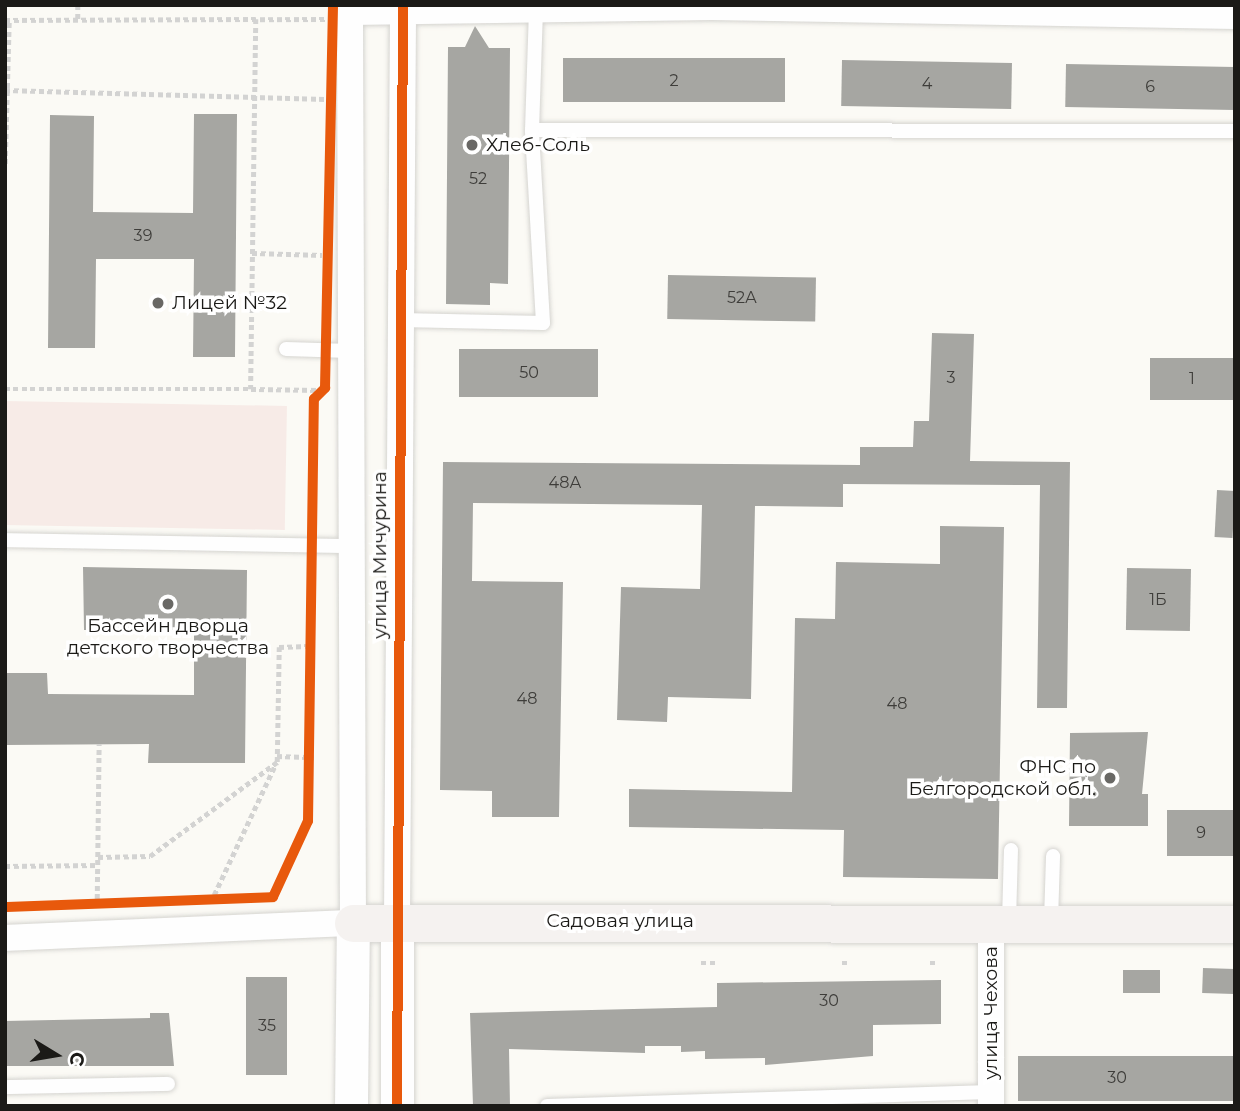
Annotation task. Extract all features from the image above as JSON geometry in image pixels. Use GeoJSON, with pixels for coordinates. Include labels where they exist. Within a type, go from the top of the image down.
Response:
{"type":"FeatureCollection","features":[{"type":"Feature","properties":{"kind":"main road","name":"Садовая улица"},"geometry":{"type":"LineString","coordinates":[[353,923],[1000,921],[1235,924]]}},
{"type":"Feature","properties":{"kind":"street"},"geometry":{"type":"LineString","coordinates":[[339,14],[403,8],[1235,16]]}},
{"type":"Feature","properties":{"kind":"street","name":"улица Мичурина"},"geometry":{"type":"LineString","coordinates":[[397,1106],[403,8]]}},
{"type":"Feature","properties":{"kind":"street","name":"улица Мичурина"},"geometry":{"type":"LineString","coordinates":[[339,14],[338,350],[350,546],[353,923],[351,1106]]}},
{"type":"Feature","properties":{"kind":"street","name":"улица Чехова"},"geometry":{"type":"LineString","coordinates":[[991,1099],[1000,921]]}},
{"type":"Feature","properties":{"kind":"street","name":"Садовая улица"},"geometry":{"type":"LineString","coordinates":[[5,938],[353,923]]}},
{"type":"Feature","properties":{"kind":"lane"},"geometry":{"type":"LineString","coordinates":[[400,320],[543,323],[532,130],[536,9]]}},
{"type":"Feature","properties":{"kind":"lane"},"geometry":{"type":"LineString","coordinates":[[532,130],[1235,131]]}},
{"type":"Feature","properties":{"kind":"lane"},"geometry":{"type":"LineString","coordinates":[[286,349],[338,350]]}},
{"type":"Feature","properties":{"kind":"lane"},"geometry":{"type":"LineString","coordinates":[[5,540],[350,546]]}},
{"type":"Feature","properties":{"kind":"lane"},"geometry":{"type":"LineString","coordinates":[[1000,921],[1011,850]]}},
{"type":"Feature","properties":{"kind":"lane"},"geometry":{"type":"LineString","coordinates":[[1051,922],[1053,856]]}},
{"type":"Feature","properties":{"kind":"lane"},"geometry":{"type":"LineString","coordinates":[[5,1087],[168,1084]]}},
{"type":"Feature","properties":{"kind":"lane"},"geometry":{"type":"LineString","coordinates":[[547,1106],[991,1099]]}},
{"type":"Feature","properties":{"kind":"path"},"geometry":{"type":"LineString","coordinates":[[78,5],[78,19]]}},
{"type":"Feature","properties":{"kind":"path"},"geometry":{"type":"LineString","coordinates":[[5,164],[7,20],[256,19],[339,14]]}},
{"type":"Feature","properties":{"kind":"path"},"geometry":{"type":"LineString","coordinates":[[251,389],[256,19]]}},
{"type":"Feature","properties":{"kind":"path"},"geometry":{"type":"LineString","coordinates":[[331,112],[332,85]]}},
{"type":"Feature","properties":{"kind":"path"},"geometry":{"type":"LineString","coordinates":[[6,90],[325,99]]}},
{"type":"Feature","properties":{"kind":"path"},"geometry":{"type":"LineString","coordinates":[[252,253],[325,251],[328,273]]}},
{"type":"Feature","properties":{"kind":"path"},"geometry":{"type":"LineString","coordinates":[[5,389],[251,389],[317,394],[325,388],[338,350]]}},
{"type":"Feature","properties":{"kind":"path"},"geometry":{"type":"LineString","coordinates":[[310,633],[310,660]]}},
{"type":"Feature","properties":{"kind":"path"},"geometry":{"type":"LineString","coordinates":[[197,900],[218,897],[276,759],[279,647],[312,646]]}},
{"type":"Feature","properties":{"kind":"path"},"geometry":{"type":"LineString","coordinates":[[308,769],[312,757],[309,743]]}},
{"type":"Feature","properties":{"kind":"path"},"geometry":{"type":"LineString","coordinates":[[97,900],[99,744]]}},
{"type":"Feature","properties":{"kind":"path"},"geometry":{"type":"LineString","coordinates":[[98,857],[150,856],[276,759],[312,757]]}},
{"type":"Feature","properties":{"kind":"path"},"geometry":{"type":"LineString","coordinates":[[5,866],[98,865]]}},
{"type":"Feature","properties":{"kind":"path"},"geometry":{"type":"LineString","coordinates":[[85,904],[112,903]]}},
{"type":"Feature","properties":{"kind":"path"},"geometry":{"type":"LineString","coordinates":[[701,963],[716,963]]}},
{"type":"Feature","properties":{"kind":"path"},"geometry":{"type":"LineString","coordinates":[[930,963],[938,963]]}},
{"type":"Feature","properties":{"kind":"shaded area"},"geometry":{"type":"Polygon","coordinates":[[[5,401],[287,406],[285,530],[5,525],[5,401]]]}},
{"type":"Feature","properties":{"kind":"building"},"geometry":{"type":"Polygon","coordinates":[[[475,26],[489,48],[510,48],[508,284],[490,283],[490,305],[446,304],[448,47],[465,47],[475,26]]]}},
{"type":"Feature","properties":{"kind":"building"},"geometry":{"type":"Polygon","coordinates":[[[563,58],[785,58],[785,102],[563,102],[563,58]]]}},
{"type":"Feature","properties":{"kind":"building"},"geometry":{"type":"Polygon","coordinates":[[[842,60],[1012,63],[1011,109],[841,106],[842,60]]]}},
{"type":"Feature","properties":{"kind":"building"},"geometry":{"type":"Polygon","coordinates":[[[1066,64],[1235,67],[1234,110],[1065,107],[1066,64]]]}},
{"type":"Feature","properties":{"kind":"building"},"geometry":{"type":"Polygon","coordinates":[[[194,114],[237,114],[235,357],[193,357],[194,259],[96,259],[95,348],[48,348],[50,115],[94,116],[93,212],[193,213],[194,114]]]}},
{"type":"Feature","properties":{"kind":"building"},"geometry":{"type":"Polygon","coordinates":[[[668,275],[816,278],[815,322],[667,319],[668,275]]]}},
{"type":"Feature","properties":{"kind":"building"},"geometry":{"type":"Polygon","coordinates":[[[932,333],[974,334],[970,461],[1070,462],[1067,708],[1037,708],[1040,485],[843,484],[843,507],[755,506],[751,699],[668,697],[667,722],[617,720],[621,587],[700,589],[702,505],[473,503],[472,581],[563,582],[559,817],[492,817],[492,791],[440,790],[443,462],[860,465],[860,447],[913,447],[914,421],[929,421],[932,333]]]}},
{"type":"Feature","properties":{"kind":"building"},"geometry":{"type":"Polygon","coordinates":[[[459,349],[598,349],[598,397],[459,397],[459,349]]]}},
{"type":"Feature","properties":{"kind":"building"},"geometry":{"type":"Polygon","coordinates":[[[1150,358],[1235,358],[1235,400],[1150,400],[1150,358]]]}},
{"type":"Feature","properties":{"kind":"building"},"geometry":{"type":"Polygon","coordinates":[[[1217,490],[1235,491],[1233,538],[1215,537],[1217,490]]]}},
{"type":"Feature","properties":{"kind":"building"},"geometry":{"type":"Polygon","coordinates":[[[940,526],[1004,527],[998,879],[843,877],[844,830],[629,827],[629,789],[792,792],[795,618],[835,619],[836,562],[940,564],[940,526]]]}},
{"type":"Feature","properties":{"kind":"building"},"geometry":{"type":"Polygon","coordinates":[[[83,567],[247,570],[245,763],[148,763],[149,744],[5,745],[5,673],[47,673],[48,694],[194,695],[194,630],[84,630],[83,567]]]}},
{"type":"Feature","properties":{"kind":"building"},"geometry":{"type":"Polygon","coordinates":[[[1127,568],[1191,569],[1190,631],[1126,630],[1127,568]]]}},
{"type":"Feature","properties":{"kind":"building","name":"ФНС по Белгородской обл."},"geometry":{"type":"Polygon","coordinates":[[[1148,732],[1142,794],[1148,794],[1148,826],[1069,826],[1070,733],[1148,732]]]}},
{"type":"Feature","properties":{"kind":"building"},"geometry":{"type":"Polygon","coordinates":[[[1167,810],[1235,810],[1235,856],[1167,856],[1167,810]]]}},
{"type":"Feature","properties":{"kind":"building"},"geometry":{"type":"Polygon","coordinates":[[[1203,968],[1235,969],[1234,994],[1202,993],[1203,968]]]}},
{"type":"Feature","properties":{"kind":"building"},"geometry":{"type":"Polygon","coordinates":[[[1123,970],[1160,970],[1160,993],[1123,993],[1123,970]]]}},
{"type":"Feature","properties":{"kind":"building"},"geometry":{"type":"Polygon","coordinates":[[[246,977],[287,977],[287,1075],[246,1075],[246,977]]]}},
{"type":"Feature","properties":{"kind":"building"},"geometry":{"type":"Polygon","coordinates":[[[941,980],[941,1024],[873,1025],[873,1056],[765,1065],[765,1058],[705,1059],[705,1051],[681,1052],[681,1046],[645,1046],[645,1053],[509,1049],[510,1106],[473,1106],[470,1013],[717,1007],[717,983],[941,980]]]}},
{"type":"Feature","properties":{"kind":"building"},"geometry":{"type":"Polygon","coordinates":[[[150,1013],[169,1013],[174,1066],[6,1066],[5,1021],[150,1018],[150,1013]]]}},
{"type":"Feature","properties":{"kind":"building"},"geometry":{"type":"Polygon","coordinates":[[[1018,1056],[1235,1056],[1235,1101],[1018,1101],[1018,1056]]]}},
{"type":"Feature","properties":{"kind":"cycle path"},"geometry":{"type":"LineString","coordinates":[[5,907],[273,897],[308,821],[314,399],[325,388],[333,5]]}},
{"type":"Feature","properties":{"kind":"cycle path"},"geometry":{"type":"LineString","coordinates":[[397,1106],[403,5]]}},
{"type":"Feature","properties":{"kind":"place","name":"Хлеб-Соль"},"geometry":{"type":"Point","coordinates":[472,145]}},
{"type":"Feature","properties":{"kind":"place","name":"Лицей №32"},"geometry":{"type":"Point","coordinates":[158,303]}},
{"type":"Feature","properties":{"kind":"place","name":"Бассейн дворца детского творчества"},"geometry":{"type":"Point","coordinates":[168,604]}},
{"type":"Feature","properties":{"kind":"place","name":"ФНС по Белгородской обл."},"geometry":{"type":"Point","coordinates":[1110,778]}}]}
